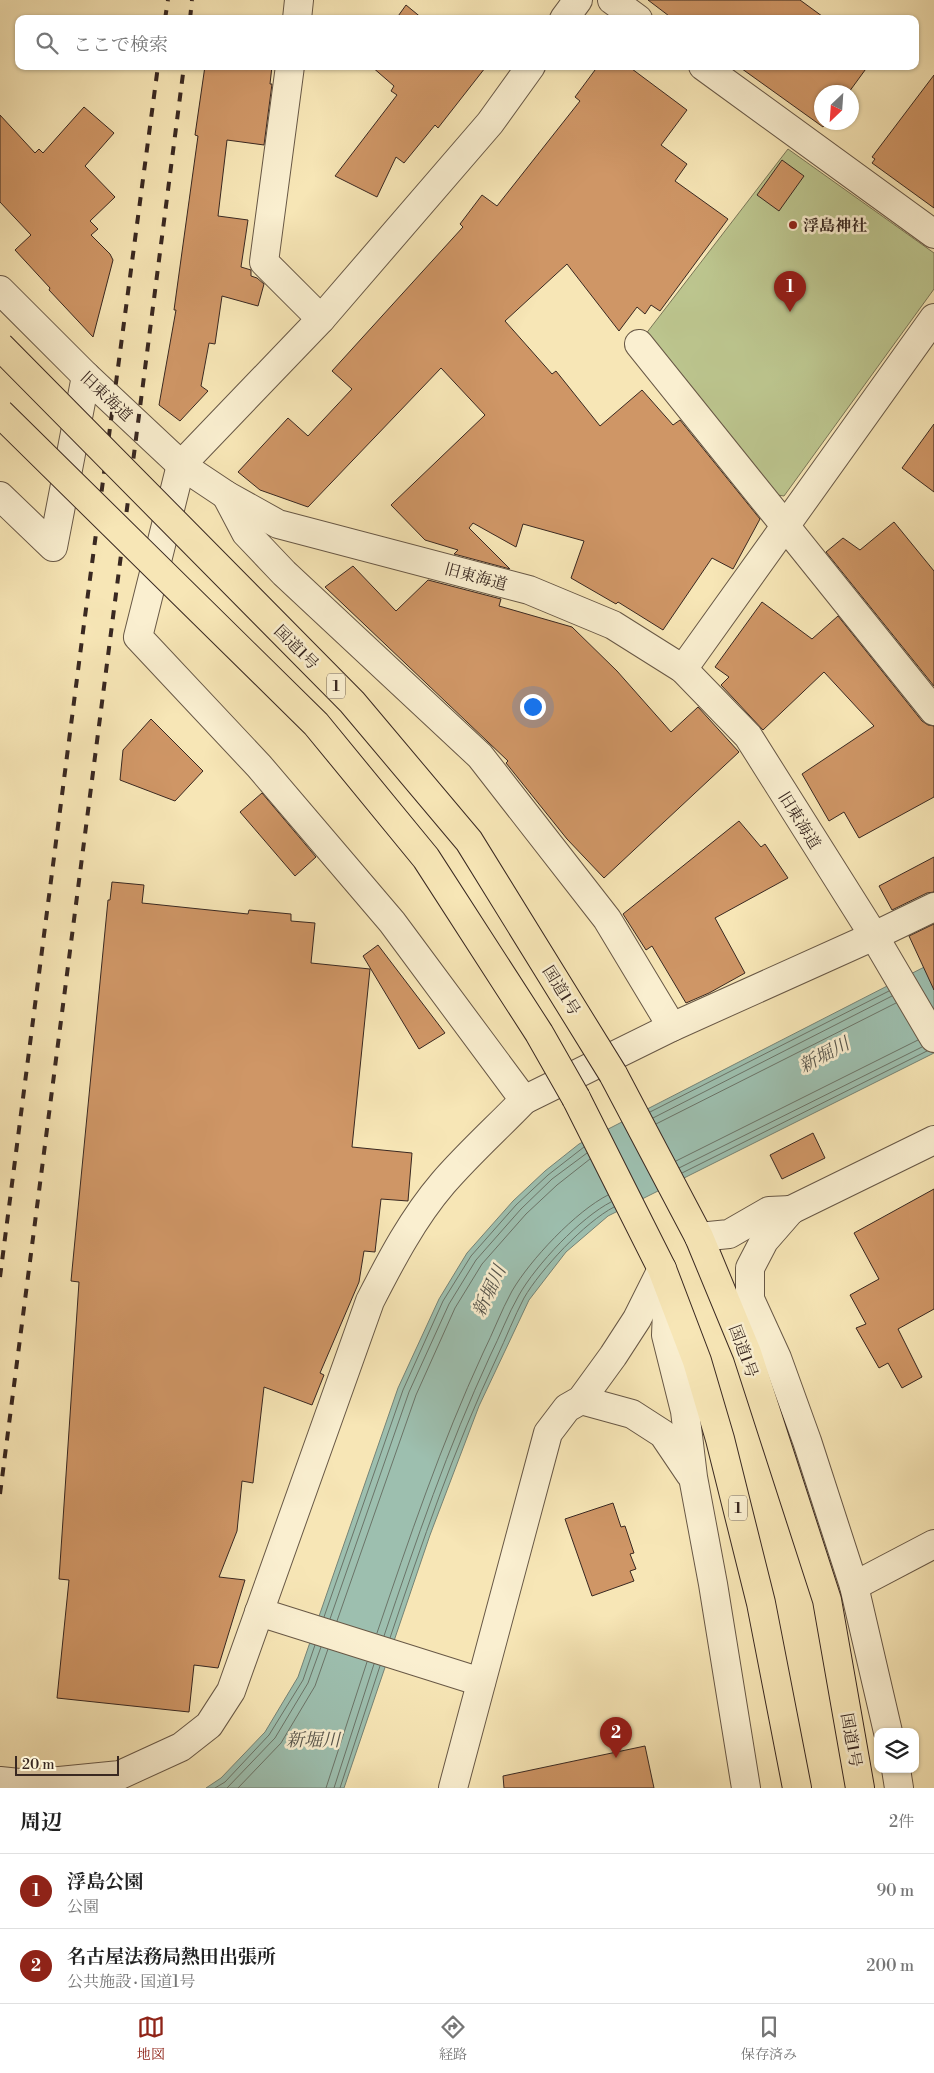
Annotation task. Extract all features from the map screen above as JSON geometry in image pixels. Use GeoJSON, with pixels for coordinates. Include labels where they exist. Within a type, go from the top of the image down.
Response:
{"type":"FeatureCollection","features":[{"type":"Feature","properties":{"kind":"highway","name":"国道1号"},"geometry":{"type":"LineString","coordinates":[[0,346],[352,702],[469,841],[613,1074],[699,1237],[746,1352],[827,1600],[860,1788]]}},
{"type":"Feature","properties":{"kind":"highway","name":"1"},"geometry":{"type":"LineString","coordinates":[[0,413],[316,724],[426,858],[539,1032],[576,1098],[665,1277],[697,1360],[720,1439],[761,1603],[798,1788]]}},
{"type":"Feature","properties":{"kind":"street"},"geometry":{"type":"LineString","coordinates":[[297,15],[299,0]]}},
{"type":"Feature","properties":{"kind":"street"},"geometry":{"type":"LineString","coordinates":[[567,15],[578,0]]}},
{"type":"Feature","properties":{"kind":"street"},"geometry":{"type":"LineString","coordinates":[[612,0],[633,15]]}},
{"type":"Feature","properties":{"kind":"street"},"geometry":{"type":"LineString","coordinates":[[289,70],[264,262],[321,319]]}},
{"type":"Feature","properties":{"kind":"street"},"geometry":{"type":"LineString","coordinates":[[524,1100],[392,922],[259,766],[138,637],[181,466],[321,319],[490,124],[528,70]]}},
{"type":"Feature","properties":{"kind":"street"},"geometry":{"type":"LineString","coordinates":[[708,70],[934,234]]}},
{"type":"Feature","properties":{"kind":"street","name":"旧東海道"},"geometry":{"type":"LineString","coordinates":[[5,306],[86,376],[181,466],[226,495],[278,524],[529,590],[613,625],[683,669],[748,736],[877,942],[934,1038]]}},
{"type":"Feature","properties":{"kind":"street"},"geometry":{"type":"LineString","coordinates":[[683,669],[934,318]]}},
{"type":"Feature","properties":{"kind":"street"},"geometry":{"type":"LineString","coordinates":[[638,344],[934,711]]}},
{"type":"Feature","properties":{"kind":"street"},"geometry":{"type":"LineString","coordinates":[[0,496],[54,548],[86,376]]}},
{"type":"Feature","properties":{"kind":"street"},"geometry":{"type":"LineString","coordinates":[[226,495],[246,533],[278,567],[480,756],[606,919],[672,1027]]}},
{"type":"Feature","properties":{"kind":"street"},"geometry":{"type":"LineString","coordinates":[[0,1781],[29,1784],[120,1775],[182,1746],[209,1725],[231,1691],[270,1615],[370,1301],[408,1232],[443,1183],[524,1100],[672,1027],[877,942],[934,907]]}},
{"type":"Feature","properties":{"kind":"street"},"geometry":{"type":"LineString","coordinates":[[699,1237],[729,1234],[769,1211],[791,1210],[934,1140]]}},
{"type":"Feature","properties":{"kind":"street"},"geometry":{"type":"LineString","coordinates":[[791,1210],[764,1242],[750,1268],[750,1299],[777,1358],[807,1441],[854,1586],[887,1728]]}},
{"type":"Feature","properties":{"kind":"street"},"geometry":{"type":"LineString","coordinates":[[453,1788],[548,1433],[567,1408],[581,1400],[613,1356],[665,1277]]}},
{"type":"Feature","properties":{"kind":"street"},"geometry":{"type":"LineString","coordinates":[[665,1277],[666,1335],[685,1411],[693,1477],[714,1584],[746,1788]]}},
{"type":"Feature","properties":{"kind":"street"},"geometry":{"type":"LineString","coordinates":[[726,1303],[777,1358]]}},
{"type":"Feature","properties":{"kind":"street"},"geometry":{"type":"LineString","coordinates":[[581,1400],[632,1414],[663,1434],[693,1477]]}},
{"type":"Feature","properties":{"kind":"street"},"geometry":{"type":"LineString","coordinates":[[854,1586],[934,1544]]}},
{"type":"Feature","properties":{"kind":"street"},"geometry":{"type":"LineString","coordinates":[[270,1615],[481,1682]]}},
{"type":"Feature","properties":{"kind":"street"},"geometry":{"type":"LineString","coordinates":[[897,1773],[899,1788]]}},
{"type":"Feature","properties":{"kind":"green space"},"geometry":{"type":"Polygon","coordinates":[[[788,149],[934,253],[934,289],[784,496],[765,493],[645,335],[788,149]]]}},
{"type":"Feature","properties":{"kind":"water","name":"新堀川"},"geometry":{"type":"Polygon","coordinates":[[[934,962],[934,1053],[608,1216],[566,1252],[529,1300],[479,1406],[430,1535],[344,1788],[206,1788],[221,1778],[265,1732],[298,1677],[398,1388],[439,1299],[467,1253],[513,1201],[545,1171],[579,1144],[934,962]]]}},
{"type":"Feature","properties":{"kind":"building"},"geometry":{"type":"Polygon","coordinates":[[[648,0],[800,0],[821,15],[668,15],[648,0]]]}},
{"type":"Feature","properties":{"kind":"building"},"geometry":{"type":"Polygon","coordinates":[[[406,5],[418,15],[399,15],[406,5]]]}},
{"type":"Feature","properties":{"kind":"building"},"geometry":{"type":"Polygon","coordinates":[[[204,70],[272,70],[270,84],[272,84],[264,145],[227,140],[218,216],[248,220],[241,267],[251,270],[251,276],[264,284],[258,306],[222,296],[215,344],[209,343],[201,386],[208,391],[180,421],[159,405],[176,310],[174,310],[198,136],[195,135],[204,70]]]}},
{"type":"Feature","properties":{"kind":"building"},"geometry":{"type":"Polygon","coordinates":[[[376,70],[483,70],[438,128],[435,125],[404,163],[396,157],[377,197],[335,176],[397,95],[391,91],[394,86],[376,70]]]}},
{"type":"Feature","properties":{"kind":"building"},"geometry":{"type":"Polygon","coordinates":[[[595,70],[633,70],[687,110],[661,145],[687,164],[675,181],[728,219],[660,311],[651,305],[645,314],[637,307],[619,331],[567,264],[505,321],[552,374],[556,371],[600,426],[642,390],[673,425],[680,420],[760,519],[733,569],[712,558],[663,630],[618,602],[616,604],[571,578],[584,541],[523,524],[516,547],[473,523],[469,528],[510,569],[454,554],[458,550],[425,540],[391,505],[485,415],[441,368],[308,507],[260,490],[238,472],[288,418],[308,436],[352,389],[332,371],[463,227],[460,224],[482,195],[497,206],[580,101],[575,97],[595,70]]]}},
{"type":"Feature","properties":{"kind":"building"},"geometry":{"type":"Polygon","coordinates":[[[744,70],[865,70],[854,85],[814,85],[814,121],[744,70]]]}},
{"type":"Feature","properties":{"kind":"building"},"geometry":{"type":"Polygon","coordinates":[[[934,75],[934,208],[872,163],[875,159],[872,157],[934,75]]]}},
{"type":"Feature","properties":{"kind":"building"},"geometry":{"type":"Polygon","coordinates":[[[84,107],[114,133],[85,166],[115,197],[90,221],[98,229],[91,235],[110,254],[113,260],[93,337],[15,250],[31,235],[0,202],[0,115],[35,153],[39,149],[43,153],[84,107]]]}},
{"type":"Feature","properties":{"kind":"building"},"geometry":{"type":"Polygon","coordinates":[[[782,160],[804,176],[779,211],[757,195],[782,160]]]}},
{"type":"Feature","properties":{"kind":"building"},"geometry":{"type":"Polygon","coordinates":[[[934,424],[934,492],[902,468],[934,424]]]}},
{"type":"Feature","properties":{"kind":"building"},"geometry":{"type":"Polygon","coordinates":[[[894,522],[934,571],[934,686],[826,552],[843,538],[860,550],[894,522]]]}},
{"type":"Feature","properties":{"kind":"building"},"geometry":{"type":"Polygon","coordinates":[[[353,566],[396,611],[428,580],[501,599],[499,606],[572,627],[617,671],[671,732],[698,707],[739,752],[604,878],[567,839],[506,763],[508,761],[325,587],[353,566]]]}},
{"type":"Feature","properties":{"kind":"building"},"geometry":{"type":"Polygon","coordinates":[[[762,602],[812,639],[838,616],[922,721],[934,726],[934,797],[859,838],[844,812],[829,821],[802,774],[874,726],[824,672],[763,730],[721,685],[729,677],[715,667],[762,602]]]}},
{"type":"Feature","properties":{"kind":"building"},"geometry":{"type":"Polygon","coordinates":[[[151,719],[203,771],[175,801],[120,780],[123,750],[151,719]]]}},
{"type":"Feature","properties":{"kind":"building"},"geometry":{"type":"Polygon","coordinates":[[[262,793],[316,857],[295,876],[240,812],[262,793]]]}},
{"type":"Feature","properties":{"kind":"building"},"geometry":{"type":"Polygon","coordinates":[[[739,821],[761,847],[765,844],[788,878],[715,918],[745,973],[709,993],[686,1003],[652,946],[646,950],[623,914],[739,821]]]}},
{"type":"Feature","properties":{"kind":"building"},"geometry":{"type":"Polygon","coordinates":[[[934,857],[934,892],[927,893],[892,910],[879,886],[934,857]]]}},
{"type":"Feature","properties":{"kind":"building"},"geometry":{"type":"Polygon","coordinates":[[[112,882],[144,885],[142,903],[248,914],[249,910],[291,914],[291,921],[315,923],[311,963],[370,969],[352,1147],[412,1153],[408,1201],[381,1199],[375,1252],[364,1251],[359,1282],[320,1373],[324,1375],[312,1405],[264,1387],[253,1483],[242,1481],[237,1531],[219,1577],[245,1580],[218,1668],[194,1665],[189,1712],[57,1698],[69,1580],[59,1579],[79,1282],[71,1281],[108,900],[110,900],[112,882]]]}},
{"type":"Feature","properties":{"kind":"building"},"geometry":{"type":"Polygon","coordinates":[[[934,924],[934,990],[909,936],[934,924]]]}},
{"type":"Feature","properties":{"kind":"building"},"geometry":{"type":"Polygon","coordinates":[[[378,945],[445,1033],[419,1049],[363,956],[378,945]]]}},
{"type":"Feature","properties":{"kind":"building"},"geometry":{"type":"Polygon","coordinates":[[[813,1133],[825,1158],[782,1179],[770,1155],[813,1133]]]}},
{"type":"Feature","properties":{"kind":"building"},"geometry":{"type":"Polygon","coordinates":[[[934,1189],[934,1309],[898,1329],[922,1377],[902,1388],[888,1363],[879,1368],[856,1328],[866,1324],[850,1295],[879,1279],[854,1233],[934,1189]]]}},
{"type":"Feature","properties":{"kind":"building"},"geometry":{"type":"Polygon","coordinates":[[[613,1503],[621,1527],[625,1526],[634,1553],[630,1554],[636,1569],[630,1571],[634,1581],[592,1596],[565,1519],[613,1503]]]}},
{"type":"Feature","properties":{"kind":"building"},"geometry":{"type":"Polygon","coordinates":[[[645,1746],[654,1788],[504,1788],[503,1776],[645,1746]]]}},
{"type":"Feature","properties":{"kind":"railway"},"geometry":{"type":"LineString","coordinates":[[166,15],[168,0]]}},
{"type":"Feature","properties":{"kind":"railway"},"geometry":{"type":"LineString","coordinates":[[190,15],[192,0]]}},
{"type":"Feature","properties":{"kind":"railway"},"geometry":{"type":"LineString","coordinates":[[0,1277],[157,70]]}},
{"type":"Feature","properties":{"kind":"railway"},"geometry":{"type":"LineString","coordinates":[[0,1494],[183,70]]}},
{"type":"Feature","properties":{"kind":"place","name":"浮島神社"},"geometry":{"type":"Point","coordinates":[793,225]}},
{"type":"Feature","properties":{"kind":"place","name":"浮島公園"},"geometry":{"type":"Point","coordinates":[790,312]}},
{"type":"Feature","properties":{"kind":"place","name":"名古屋法務局熱田出張所"},"geometry":{"type":"Point","coordinates":[616,1758]}}]}
